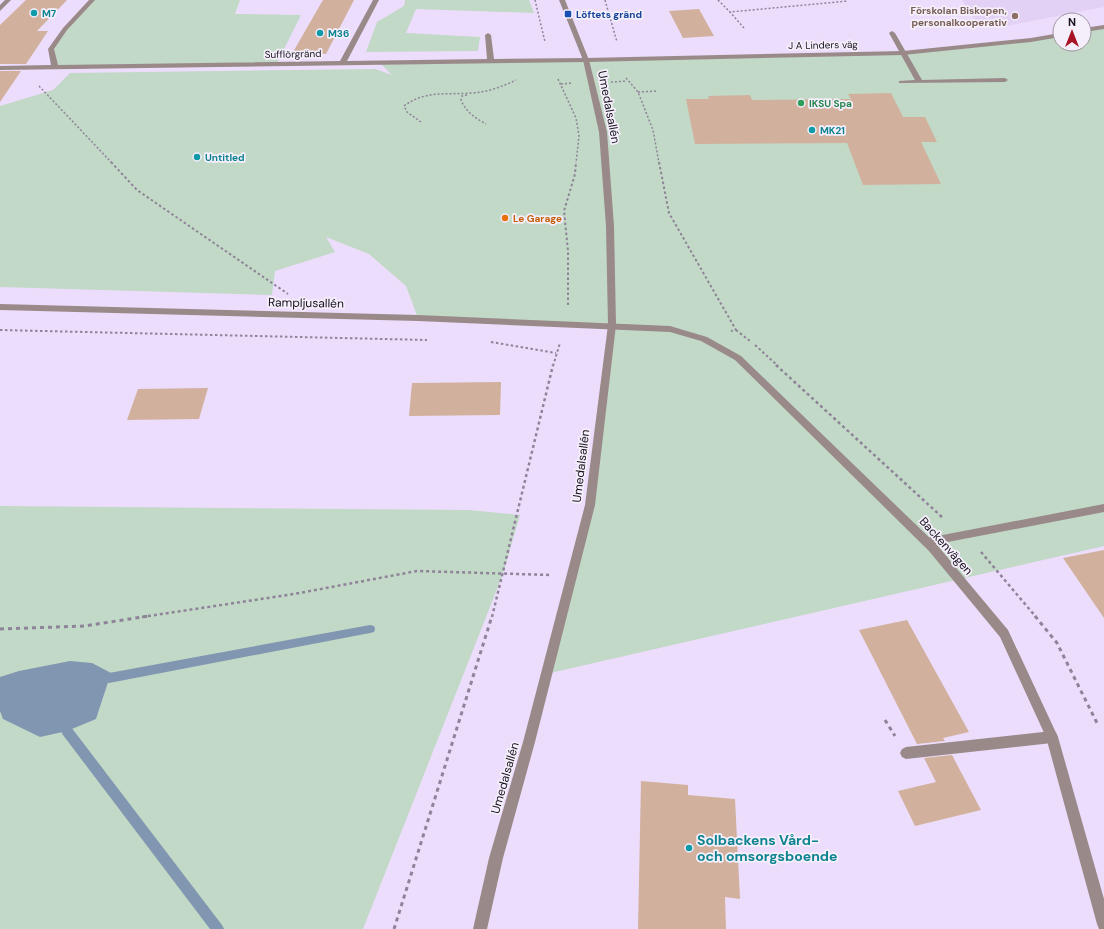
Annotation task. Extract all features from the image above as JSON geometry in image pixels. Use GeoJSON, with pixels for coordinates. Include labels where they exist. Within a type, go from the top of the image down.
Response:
{"type":"FeatureCollection","features":[{"type":"Feature","properties":{"kind":"street"},"geometry":{"type":"LineString","coordinates":[[0,10],[8,0]]}},
{"type":"Feature","properties":{"kind":"street"},"geometry":{"type":"LineString","coordinates":[[55,67],[51,49],[65,29],[92,0]]}},
{"type":"Feature","properties":{"kind":"street"},"geometry":{"type":"LineString","coordinates":[[342,64],[376,0]]}},
{"type":"Feature","properties":{"kind":"street","name":"Umedalsallén"},"geometry":{"type":"LineString","coordinates":[[480,929],[496,858],[529,742],[590,505],[612,325],[610,226],[603,132],[586,60],[562,0]]}},
{"type":"Feature","properties":{"kind":"street"},"geometry":{"type":"LineString","coordinates":[[1092,29],[1104,27]]}},
{"type":"Feature","properties":{"kind":"street"},"geometry":{"type":"LineString","coordinates":[[892,34],[920,82]]}},
{"type":"Feature","properties":{"kind":"street"},"geometry":{"type":"LineString","coordinates":[[488,35],[491,62]]}},
{"type":"Feature","properties":{"kind":"street","name":"J A Linders väg"},"geometry":{"type":"LineString","coordinates":[[586,60],[903,53],[1031,40],[1052,36]]}},
{"type":"Feature","properties":{"kind":"street","name":"Sufflörgränd"},"geometry":{"type":"LineString","coordinates":[[0,68],[586,60]]}},
{"type":"Feature","properties":{"kind":"street"},"geometry":{"type":"LineString","coordinates":[[901,82],[1005,80]]}},
{"type":"Feature","properties":{"kind":"street","name":"Rampljusallén"},"geometry":{"type":"LineString","coordinates":[[0,307],[318,315],[612,325]]}},
{"type":"Feature","properties":{"kind":"street","name":"Backenvägen"},"geometry":{"type":"LineString","coordinates":[[612,325],[670,329],[704,339],[738,358],[927,542],[1004,634],[1052,737],[1104,924]]}},
{"type":"Feature","properties":{"kind":"street"},"geometry":{"type":"LineString","coordinates":[[927,542],[1104,508]]}},
{"type":"Feature","properties":{"kind":"street"},"geometry":{"type":"LineString","coordinates":[[906,753],[1052,737]]}},
{"type":"Feature","properties":{"kind":"path"},"geometry":{"type":"LineString","coordinates":[[394,929],[492,618],[556,353],[567,324],[568,251],[564,211],[575,174],[579,136],[576,118],[561,84],[550,67],[535,0]]}},
{"type":"Feature","properties":{"kind":"path"},"geometry":{"type":"LineString","coordinates":[[605,0],[614,26],[627,82],[638,92],[653,130],[669,213],[736,330],[704,339]]}},
{"type":"Feature","properties":{"kind":"path"},"geometry":{"type":"LineString","coordinates":[[718,0],[744,28]]}},
{"type":"Feature","properties":{"kind":"path"},"geometry":{"type":"LineString","coordinates":[[730,12],[848,1]]}},
{"type":"Feature","properties":{"kind":"path"},"geometry":{"type":"LineString","coordinates":[[421,122],[407,112],[404,106],[412,98],[427,94],[469,93],[509,85],[533,71],[538,61]]}},
{"type":"Feature","properties":{"kind":"path"},"geometry":{"type":"LineString","coordinates":[[55,67],[39,87],[137,190],[318,315]]}},
{"type":"Feature","properties":{"kind":"path"},"geometry":{"type":"LineString","coordinates":[[638,92],[658,91]]}},
{"type":"Feature","properties":{"kind":"path"},"geometry":{"type":"LineString","coordinates":[[469,93],[462,96],[462,105],[468,114],[486,124]]}},
{"type":"Feature","properties":{"kind":"path"},"geometry":{"type":"LineString","coordinates":[[0,330],[428,340]]}},
{"type":"Feature","properties":{"kind":"path"},"geometry":{"type":"LineString","coordinates":[[489,342],[556,353]]}},
{"type":"Feature","properties":{"kind":"path"},"geometry":{"type":"LineString","coordinates":[[0,629],[84,626],[294,594],[417,571],[571,576]]}},
{"type":"Feature","properties":{"kind":"shaded area","name":"Förskolan Biskopen, personalkooperativ"},"geometry":{"type":"Polygon","coordinates":[[[962,0],[1104,0],[1104,7],[1078,12],[1052,12],[1052,17],[1006,26],[978,25],[962,0]]]}},
{"type":"Feature","properties":{"kind":"green space"},"geometry":{"type":"Polygon","coordinates":[[[92,0],[240,0],[235,14],[301,15],[276,65],[55,67],[54,44],[92,0]]]}},
{"type":"Feature","properties":{"kind":"green space"},"geometry":{"type":"Polygon","coordinates":[[[405,0],[529,0],[534,13],[416,9],[406,33],[480,37],[478,51],[366,52],[377,22],[404,6],[405,0]]]}},
{"type":"Feature","properties":{"kind":"green space"},"geometry":{"type":"Polygon","coordinates":[[[1104,27],[1104,546],[546,674],[590,505],[612,325],[418,318],[406,286],[369,254],[326,237],[335,252],[275,271],[272,295],[0,287],[0,106],[53,90],[70,73],[375,69],[392,75],[380,63],[847,54],[948,49],[1052,36],[1052,52],[1092,52],[1092,29],[1104,27]]]}},
{"type":"Feature","properties":{"kind":"green space"},"geometry":{"type":"Polygon","coordinates":[[[0,506],[469,510],[520,515],[503,574],[363,929],[0,929],[0,506]]]}},
{"type":"Feature","properties":{"kind":"water"},"geometry":{"type":"Polygon","coordinates":[[[70,661],[92,663],[111,673],[96,719],[67,731],[40,737],[3,719],[0,711],[0,677],[19,671],[70,661]]]}},
{"type":"Feature","properties":{"kind":"building","name":"M7"},"geometry":{"type":"Polygon","coordinates":[[[26,0],[67,0],[37,31],[48,31],[26,64],[0,64],[0,25],[26,0]]]}},
{"type":"Feature","properties":{"kind":"building","name":"M36"},"geometry":{"type":"Polygon","coordinates":[[[323,0],[354,0],[326,54],[293,52],[323,0]]]}},
{"type":"Feature","properties":{"kind":"building"},"geometry":{"type":"Polygon","coordinates":[[[699,9],[714,36],[683,38],[669,11],[699,9]]]}},
{"type":"Feature","properties":{"kind":"building"},"geometry":{"type":"Polygon","coordinates":[[[0,71],[21,71],[0,102],[0,71]]]}},
{"type":"Feature","properties":{"kind":"building","name":"MK21"},"geometry":{"type":"Polygon","coordinates":[[[891,93],[903,117],[925,117],[937,142],[921,142],[941,184],[863,185],[847,143],[695,144],[686,99],[709,99],[708,96],[750,95],[752,100],[851,99],[848,94],[891,93]]]}},
{"type":"Feature","properties":{"kind":"building"},"geometry":{"type":"Polygon","coordinates":[[[501,382],[500,415],[409,416],[412,383],[501,382]]]}},
{"type":"Feature","properties":{"kind":"building"},"geometry":{"type":"Polygon","coordinates":[[[208,388],[199,419],[127,420],[138,389],[208,388]]]}},
{"type":"Feature","properties":{"kind":"building"},"geometry":{"type":"Polygon","coordinates":[[[1104,550],[1104,618],[1063,558],[1104,550]]]}},
{"type":"Feature","properties":{"kind":"building"},"geometry":{"type":"Polygon","coordinates":[[[907,620],[969,732],[943,738],[945,741],[917,744],[859,630],[907,620]]]}},
{"type":"Feature","properties":{"kind":"building"},"geometry":{"type":"Polygon","coordinates":[[[952,755],[981,810],[915,826],[898,791],[936,782],[924,758],[952,755]]]}},
{"type":"Feature","properties":{"kind":"building","name":"Solbackens Vård- och omsorgsboende"},"geometry":{"type":"Polygon","coordinates":[[[641,781],[688,785],[688,795],[735,799],[740,899],[725,897],[726,929],[638,929],[641,781]]]}},
{"type":"Feature","properties":{"kind":"waterway"},"geometry":{"type":"LineString","coordinates":[[109,678],[370,629]]}},
{"type":"Feature","properties":{"kind":"waterway"},"geometry":{"type":"LineString","coordinates":[[67,731],[218,929]]}},
{"type":"Feature","properties":{"kind":"place","name":"M7"},"geometry":{"type":"Point","coordinates":[34,13]}},
{"type":"Feature","properties":{"kind":"place","name":"Löftets gränd"},"geometry":{"type":"Point","coordinates":[568,14]}},
{"type":"Feature","properties":{"kind":"place","name":"Förskolan Biskopen, personalkooperativ"},"geometry":{"type":"Point","coordinates":[1015,16]}},
{"type":"Feature","properties":{"kind":"place","name":"M36"},"geometry":{"type":"Point","coordinates":[320,33]}},
{"type":"Feature","properties":{"kind":"place","name":"IKSU Spa"},"geometry":{"type":"Point","coordinates":[801,103]}},
{"type":"Feature","properties":{"kind":"place","name":"MK21"},"geometry":{"type":"Point","coordinates":[812,130]}},
{"type":"Feature","properties":{"kind":"place","name":"Untitled"},"geometry":{"type":"Point","coordinates":[197,157]}},
{"type":"Feature","properties":{"kind":"place","name":"Le Garage"},"geometry":{"type":"Point","coordinates":[505,218]}},
{"type":"Feature","properties":{"kind":"place","name":"Solbackens Vård- och omsorgsboende"},"geometry":{"type":"Point","coordinates":[689,848]}}]}
